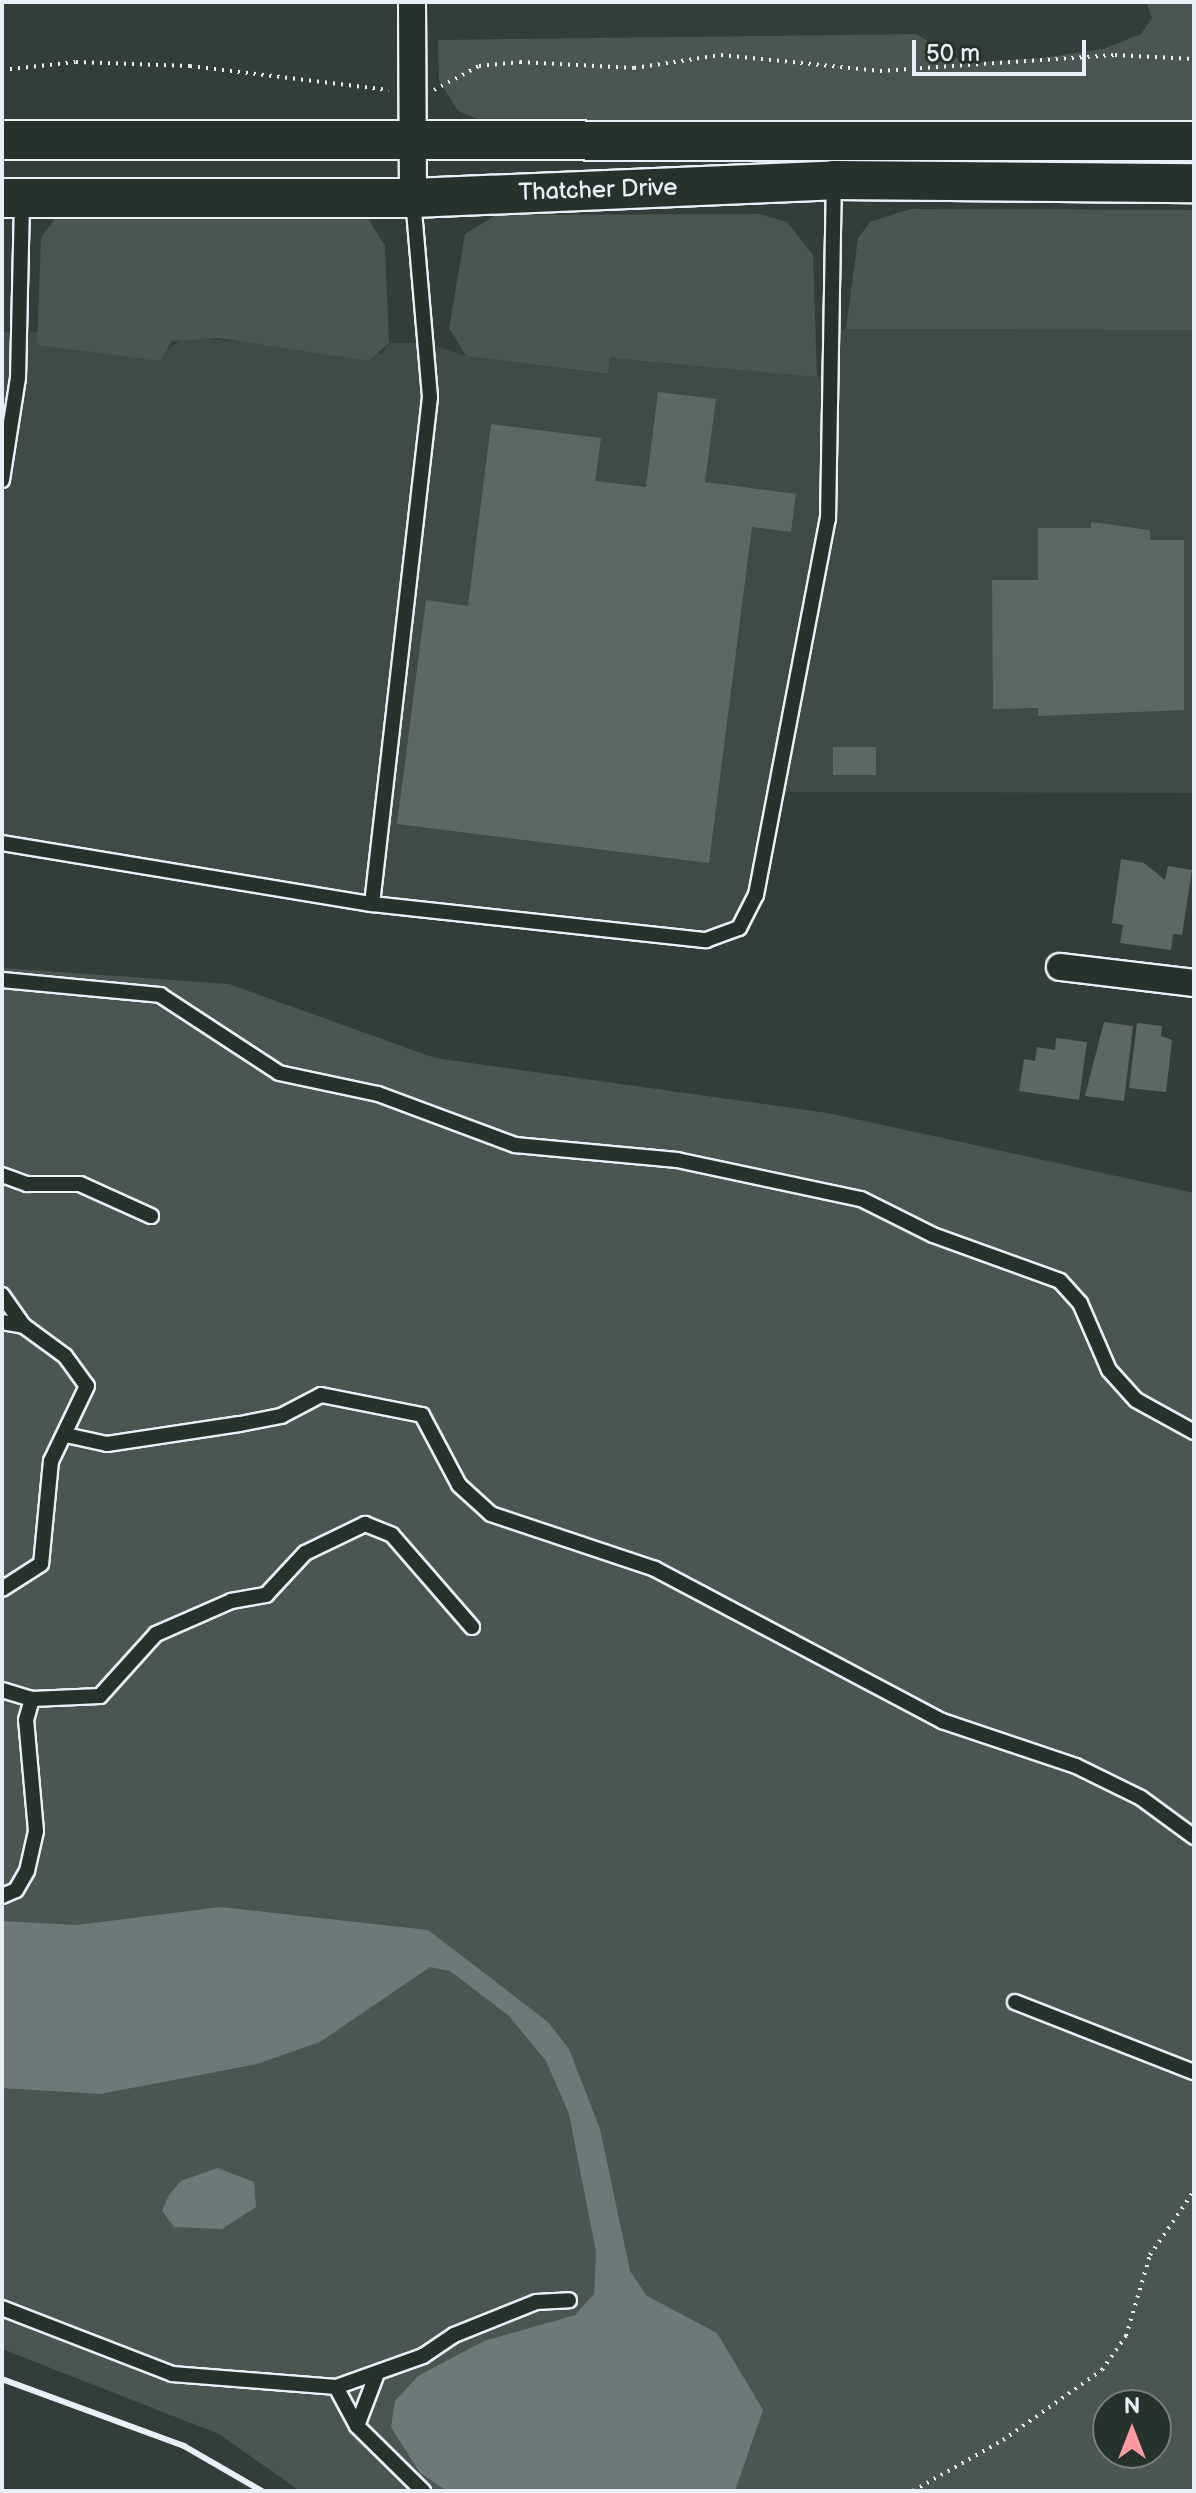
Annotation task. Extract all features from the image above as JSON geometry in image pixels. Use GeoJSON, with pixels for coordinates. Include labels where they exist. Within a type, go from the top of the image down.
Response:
{"type":"FeatureCollection","features":[{"type":"Feature","properties":{"kind":"main road","name":"Thatcher Drive"},"geometry":{"type":"LineString","coordinates":[[2,140],[1194,141]]}},
{"type":"Feature","properties":{"kind":"main road","name":"Thatcher Drive"},"geometry":{"type":"LineString","coordinates":[[12,198],[413,198],[834,180],[1194,183]]}},
{"type":"Feature","properties":{"kind":"street"},"geometry":{"type":"LineString","coordinates":[[412,2],[413,198]]}},
{"type":"Feature","properties":{"kind":"street"},"geometry":{"type":"LineString","coordinates":[[1060,967],[1194,983]]}},
{"type":"Feature","properties":{"kind":"lane"},"geometry":{"type":"LineString","coordinates":[[2,843],[372,904],[706,940],[739,928],[756,895],[828,519],[834,180]]}},
{"type":"Feature","properties":{"kind":"lane"},"geometry":{"type":"LineString","coordinates":[[2,480],[18,378],[12,198]]}},
{"type":"Feature","properties":{"kind":"lane"},"geometry":{"type":"LineString","coordinates":[[372,904],[430,397],[413,198]]}},
{"type":"Feature","properties":{"kind":"lane"},"geometry":{"type":"LineString","coordinates":[[2,980],[160,995],[279,1073],[378,1094],[515,1145],[677,1160],[861,1199],[933,1235],[1060,1281],[1080,1303],[1109,1370],[1136,1400],[1194,1432]]}},
{"type":"Feature","properties":{"kind":"lane"},"geometry":{"type":"LineString","coordinates":[[2,1175],[27,1184],[80,1184],[151,1216]]}},
{"type":"Feature","properties":{"kind":"lane"},"geometry":{"type":"LineString","coordinates":[[2,1295],[24,1326],[65,1356],[87,1386],[51,1461],[41,1564],[2,1589]]}},
{"type":"Feature","properties":{"kind":"lane"},"geometry":{"type":"LineString","coordinates":[[2,1322],[24,1326]]}},
{"type":"Feature","properties":{"kind":"lane"},"geometry":{"type":"LineString","coordinates":[[66,1435],[107,1444],[240,1424],[281,1416],[321,1395],[422,1415],[459,1485],[491,1514],[655,1569],[942,1721],[1076,1766],[1141,1798],[1194,1837]]}},
{"type":"Feature","properties":{"kind":"lane"},"geometry":{"type":"LineString","coordinates":[[2,1690],[32,1699],[100,1696],[156,1634],[231,1601],[266,1595],[305,1553],[365,1524],[392,1535],[472,1627]]}},
{"type":"Feature","properties":{"kind":"lane"},"geometry":{"type":"LineString","coordinates":[[2,1896],[16,1890],[27,1871],[36,1831],[26,1720],[32,1699]]}},
{"type":"Feature","properties":{"kind":"lane"},"geometry":{"type":"LineString","coordinates":[[1015,2002],[1194,2072]]}},
{"type":"Feature","properties":{"kind":"lane"},"geometry":{"type":"LineString","coordinates":[[2,2308],[172,2374],[336,2387],[376,2376],[536,2302],[569,2300]]}},
{"type":"Feature","properties":{"kind":"lane"},"geometry":{"type":"LineString","coordinates":[[357,2426],[376,2376]]}},
{"type":"Feature","properties":{"kind":"lane"},"geometry":{"type":"LineString","coordinates":[[336,2387],[357,2426],[423,2491]]}},
{"type":"Feature","properties":{"kind":"path"},"geometry":{"type":"LineString","coordinates":[[2,70],[76,62],[190,66],[411,90],[446,89],[479,66],[520,62],[634,68],[721,55],[880,71],[1115,55],[1194,59]]}},
{"type":"Feature","properties":{"kind":"path"},"geometry":{"type":"LineString","coordinates":[[913,2491],[1102,2370],[1126,2336],[1150,2255],[1194,2191]]}},
{"type":"Feature","properties":{"kind":"shaded area"},"geometry":{"type":"Polygon","coordinates":[[[1146,2],[1194,2],[1194,123],[484,122],[458,111],[439,80],[438,40],[916,34],[965,63],[1042,58],[1103,49],[1141,34],[1152,18],[1146,2]]]}},
{"type":"Feature","properties":{"kind":"shaded area"},"geometry":{"type":"Polygon","coordinates":[[[910,209],[1194,210],[1194,330],[846,329],[858,238],[870,222],[910,209]]]}},
{"type":"Feature","properties":{"kind":"shaded area"},"geometry":{"type":"Polygon","coordinates":[[[74,210],[367,217],[385,246],[389,343],[369,361],[218,338],[172,341],[160,361],[37,345],[41,238],[56,217],[74,210]]]}},
{"type":"Feature","properties":{"kind":"shaded area"},"geometry":{"type":"Polygon","coordinates":[[[760,214],[787,222],[813,255],[817,377],[610,358],[608,374],[466,356],[449,328],[465,234],[496,215],[760,214]]]}},
{"type":"Feature","properties":{"kind":"shaded area"},"geometry":{"type":"Polygon","coordinates":[[[833,329],[1194,330],[1194,793],[777,792],[756,896],[739,928],[706,940],[372,904],[2,843],[2,332],[39,332],[37,345],[163,354],[184,337],[382,354],[389,343],[426,343],[466,356],[607,374],[609,358],[831,378],[833,329]]]}},
{"type":"Feature","properties":{"kind":"shaded area"},"geometry":{"type":"Polygon","coordinates":[[[2,968],[229,984],[435,1058],[828,1113],[1194,1193],[1194,2491],[300,2491],[219,2434],[2,2349],[2,968]]]}},
{"type":"Feature","properties":{"kind":"shaded area"},"geometry":{"type":"Polygon","coordinates":[[[221,1907],[428,1930],[548,2022],[569,2049],[600,2129],[630,2271],[647,2296],[717,2333],[763,2410],[735,2491],[447,2491],[420,2473],[391,2427],[395,2401],[418,2376],[484,2341],[575,2315],[594,2294],[596,2252],[569,2114],[546,2061],[509,2016],[450,1971],[430,1967],[320,2042],[257,2064],[100,2094],[2,2088],[2,1921],[77,1925],[221,1907]]]}},
{"type":"Feature","properties":{"kind":"shaded area"},"geometry":{"type":"Polygon","coordinates":[[[217,2168],[254,2182],[256,2207],[222,2229],[174,2227],[162,2211],[169,2195],[181,2181],[217,2168]]]}},
{"type":"Feature","properties":{"kind":"building"},"geometry":{"type":"Polygon","coordinates":[[[658,392],[716,399],[705,482],[796,494],[791,532],[752,527],[709,863],[397,824],[426,600],[468,606],[491,424],[601,438],[595,481],[646,487],[658,392]]]}},
{"type":"Feature","properties":{"kind":"building"},"geometry":{"type":"Polygon","coordinates":[[[1091,522],[1150,530],[1150,540],[1184,540],[1184,710],[1038,716],[1038,708],[993,709],[992,580],[1038,580],[1038,528],[1091,528],[1091,522]]]}},
{"type":"Feature","properties":{"kind":"building"},"geometry":{"type":"Polygon","coordinates":[[[833,747],[876,747],[876,775],[833,775],[833,747]]]}},
{"type":"Feature","properties":{"kind":"building"},"geometry":{"type":"Polygon","coordinates":[[[1121,859],[1144,863],[1165,880],[1168,866],[1192,870],[1182,935],[1173,934],[1171,950],[1120,943],[1123,925],[1112,923],[1121,859]]]}},
{"type":"Feature","properties":{"kind":"building"},"geometry":{"type":"Polygon","coordinates":[[[1104,1022],[1133,1026],[1124,1101],[1085,1096],[1104,1022]]]}},
{"type":"Feature","properties":{"kind":"building"},"geometry":{"type":"Polygon","coordinates":[[[1137,1023],[1162,1026],[1161,1036],[1172,1040],[1166,1092],[1129,1088],[1137,1023]]]}},
{"type":"Feature","properties":{"kind":"building"},"geometry":{"type":"Polygon","coordinates":[[[1056,1038],[1087,1042],[1079,1100],[1019,1091],[1024,1059],[1035,1061],[1037,1047],[1055,1050],[1056,1038]]]}},
{"type":"Feature","properties":{"kind":"railway"},"geometry":{"type":"LineString","coordinates":[[2,2379],[184,2446],[262,2491]]}}]}
